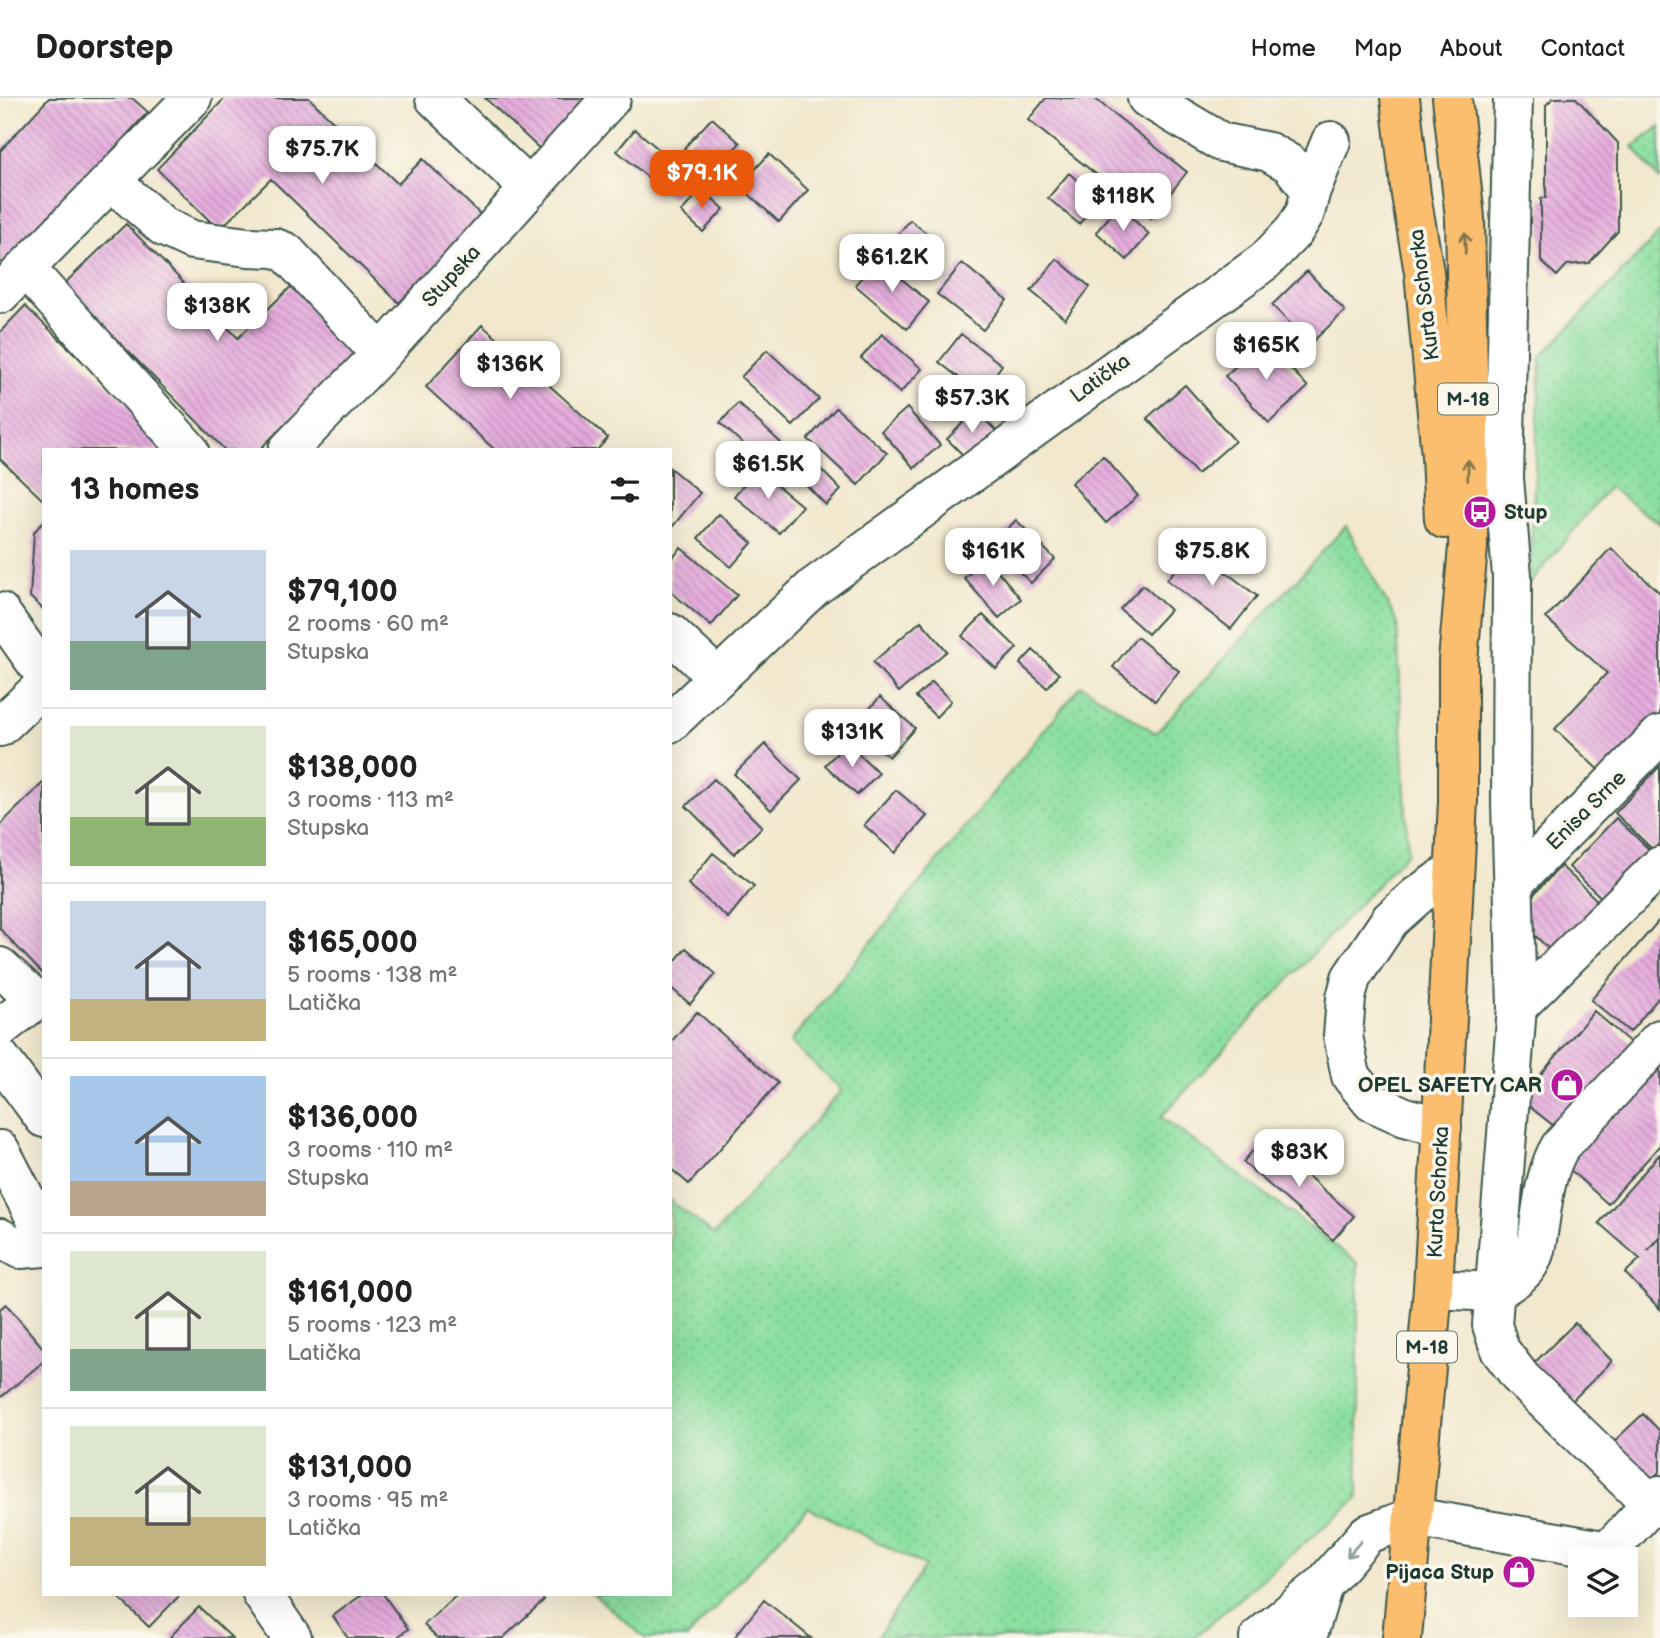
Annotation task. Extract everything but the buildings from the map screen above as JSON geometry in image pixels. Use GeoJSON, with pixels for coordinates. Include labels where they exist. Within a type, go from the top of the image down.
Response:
{"type":"FeatureCollection","features":[{"type":"Feature","properties":{"kind":"main road"},"geometry":{"type":"LineString","coordinates":[[1372,98],[1387,114],[1411,195]]}},
{"type":"Feature","properties":{"kind":"main road","name":"Kurta Schorka"},"geometry":{"type":"LineString","coordinates":[[1400,98],[1427,302],[1441,456],[1445,546],[1458,661]]}},
{"type":"Feature","properties":{"kind":"main road","name":"Kurta Schorka"},"geometry":{"type":"LineString","coordinates":[[1402,1638],[1433,1289],[1458,801],[1458,661],[1468,547],[1469,421],[1465,218],[1452,98]]}},
{"type":"Feature","properties":{"kind":"main road"},"geometry":{"type":"LineString","coordinates":[[1457,138],[1465,98]]}},
{"type":"Feature","properties":{"kind":"street"},"geometry":{"type":"LineString","coordinates":[[187,448],[9,278],[111,181],[192,98]]}},
{"type":"Feature","properties":{"kind":"street"},"geometry":{"type":"LineString","coordinates":[[435,98],[530,189]]}},
{"type":"Feature","properties":{"kind":"street","name":"Stupska"},"geometry":{"type":"LineString","coordinates":[[290,448],[381,354],[611,98]]}},
{"type":"Feature","properties":{"kind":"street"},"geometry":{"type":"LineString","coordinates":[[1147,98],[1221,142],[1269,152],[1290,164],[1311,190]]}},
{"type":"Feature","properties":{"kind":"street"},"geometry":{"type":"LineString","coordinates":[[1259,1638],[1323,1585],[1367,1534],[1413,1517],[1603,1550],[1610,1549],[1655,1500],[1522,1380],[1500,1350],[1492,1325],[1517,1007],[1511,803],[1512,576],[1504,478],[1513,98]]}},
{"type":"Feature","properties":{"kind":"street","name":"Latička"},"geometry":{"type":"LineString","coordinates":[[672,721],[814,587],[1265,261],[1294,231],[1305,214],[1311,190],[1331,141]]}},
{"type":"Feature","properties":{"kind":"street"},"geometry":{"type":"LineString","coordinates":[[111,181],[164,227],[192,240],[275,248],[286,253],[381,354]]}},
{"type":"Feature","properties":{"kind":"street"},"geometry":{"type":"LineString","coordinates":[[0,612],[42,671]]}},
{"type":"Feature","properties":{"kind":"street"},"geometry":{"type":"LineString","coordinates":[[672,635],[718,678]]}},
{"type":"Feature","properties":{"kind":"street"},"geometry":{"type":"LineString","coordinates":[[0,727],[42,687]]}},
{"type":"Feature","properties":{"kind":"street","name":"Enisa Srne"},"geometry":{"type":"LineString","coordinates":[[1513,884],[1660,735]]}},
{"type":"Feature","properties":{"kind":"street"},"geometry":{"type":"LineString","coordinates":[[1458,801],[1511,803]]}},
{"type":"Feature","properties":{"kind":"street"},"geometry":{"type":"LineString","coordinates":[[1517,1007],[1660,866]]}},
{"type":"Feature","properties":{"kind":"street"},"geometry":{"type":"LineString","coordinates":[[1441,1127],[1405,1117],[1372,1102],[1350,1076],[1343,1036],[1351,978],[1390,920],[1418,895],[1454,870]]}},
{"type":"Feature","properties":{"kind":"street"},"geometry":{"type":"LineString","coordinates":[[0,967],[40,1004],[0,1028]]}},
{"type":"Feature","properties":{"kind":"street"},"geometry":{"type":"LineString","coordinates":[[1433,1289],[1495,1292],[1530,1264],[1537,1243],[1552,1161],[1560,1147],[1660,1040]]}},
{"type":"Feature","properties":{"kind":"street"},"geometry":{"type":"LineString","coordinates":[[0,1058],[42,1115]]}},
{"type":"Feature","properties":{"kind":"street"},"geometry":{"type":"LineString","coordinates":[[0,1150],[42,1230]]}},
{"type":"Feature","properties":{"kind":"street"},"geometry":{"type":"LineString","coordinates":[[0,1238],[20,1249],[42,1247]]}},
{"type":"Feature","properties":{"kind":"street"},"geometry":{"type":"LineString","coordinates":[[1307,1638],[1323,1585]]}},
{"type":"Feature","properties":{"kind":"street"},"geometry":{"type":"LineString","coordinates":[[263,1596],[292,1638]]}},
{"type":"Feature","properties":{"kind":"green space"},"geometry":{"type":"Polygon","coordinates":[[[1660,126],[1660,180],[1633,147],[1660,126]]]}},
{"type":"Feature","properties":{"kind":"green space"},"geometry":{"type":"Polygon","coordinates":[[[1660,232],[1660,524],[1609,487],[1529,585],[1541,357],[1660,232]]]}},
{"type":"Feature","properties":{"kind":"green space"},"geometry":{"type":"Polygon","coordinates":[[[1346,526],[1397,622],[1408,852],[1161,1117],[1358,1263],[1358,1498],[1193,1638],[877,1638],[925,1566],[808,1507],[687,1638],[645,1638],[595,1596],[672,1596],[672,1202],[714,1235],[842,1090],[790,1042],[1081,685],[1156,733],[1346,526]]]}},
{"type":"Feature","properties":{"kind":"place","name":"Stup"},"geometry":{"type":"Point","coordinates":[1480,512]}},
{"type":"Feature","properties":{"kind":"place","name":"OPEL SAFETY CAR"},"geometry":{"type":"Point","coordinates":[1567,1085]}},
{"type":"Feature","properties":{"kind":"place","name":"Pijaca Stup"},"geometry":{"type":"Point","coordinates":[1519,1572]}}]}
